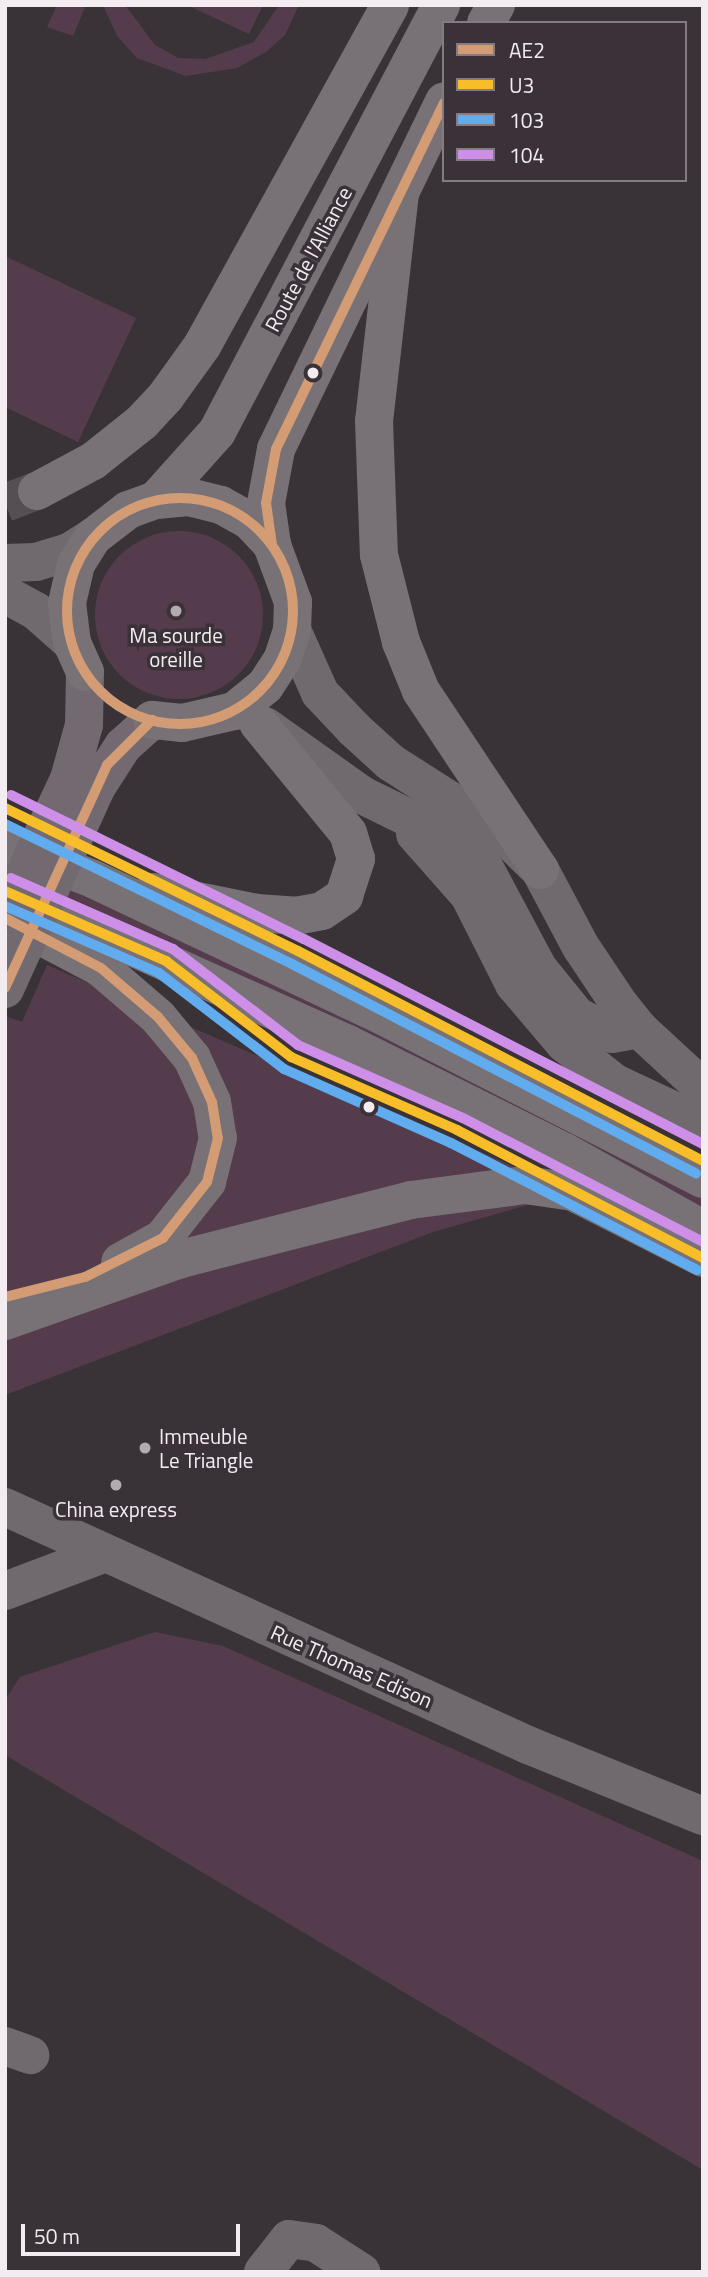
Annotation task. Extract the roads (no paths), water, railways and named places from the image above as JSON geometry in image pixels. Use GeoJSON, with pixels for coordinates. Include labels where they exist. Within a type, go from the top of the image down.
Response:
{"type":"FeatureCollection","features":[{"type":"Feature","properties":{"kind":"highway"},"geometry":{"type":"LineString","coordinates":[[37,491],[93,461],[166,396],[202,346],[390,5]]}},
{"type":"Feature","properties":{"kind":"highway","name":"Route de l'Alliance"},"geometry":{"type":"LineString","coordinates":[[156,500],[217,432],[442,5]]}},
{"type":"Feature","properties":{"kind":"highway"},"geometry":{"type":"LineString","coordinates":[[487,21],[496,5]]}},
{"type":"Feature","properties":{"kind":"highway"},"geometry":{"type":"LineString","coordinates":[[246,717],[282,660],[292,630],[293,602],[272,545],[266,503],[276,449],[442,106]]}},
{"type":"Feature","properties":{"kind":"highway"},"geometry":{"type":"LineString","coordinates":[[400,193],[374,421],[379,555],[401,642],[421,691],[540,870]]}},
{"type":"Feature","properties":{"kind":"highway"},"geometry":{"type":"LineString","coordinates":[[79,658],[68,592],[76,564],[93,537],[128,510],[156,500],[189,497],[221,505],[250,521],[272,545]]}},
{"type":"Feature","properties":{"kind":"highway"},"geometry":{"type":"LineString","coordinates":[[152,720],[182,723],[246,717]]}},
{"type":"Feature","properties":{"kind":"highway"},"geometry":{"type":"LineString","coordinates":[[93,880],[257,914],[296,916],[335,904],[353,880],[356,859],[348,833],[246,717]]}},
{"type":"Feature","properties":{"kind":"highway"},"geometry":{"type":"LineString","coordinates":[[5,845],[93,880],[383,1016],[703,1179]]}},
{"type":"Feature","properties":{"kind":"highway"},"geometry":{"type":"LineString","coordinates":[[5,891],[348,1044],[565,1152],[703,1229]]}},
{"type":"Feature","properties":{"kind":"highway"},"geometry":{"type":"LineString","coordinates":[[5,916],[101,968],[158,1017],[192,1058],[212,1102],[218,1138],[207,1182],[163,1238],[85,1277],[5,1297]]}},
{"type":"Feature","properties":{"kind":"highway"},"geometry":{"type":"LineString","coordinates":[[5,1321],[181,1259],[411,1200],[525,1185],[573,1192],[703,1258]]}},
{"type":"Feature","properties":{"kind":"main road"},"geometry":{"type":"LineString","coordinates":[[5,989],[82,784],[84,725],[79,658]]}},
{"type":"Feature","properties":{"kind":"main road"},"geometry":{"type":"LineString","coordinates":[[5,916],[82,784],[152,720]]}},
{"type":"Feature","properties":{"kind":"street"},"geometry":{"type":"LineString","coordinates":[[5,563],[36,562],[69,552],[93,537]]}},
{"type":"Feature","properties":{"kind":"street"},"geometry":{"type":"LineString","coordinates":[[5,594],[36,611],[79,658]]}},
{"type":"Feature","properties":{"kind":"street"},"geometry":{"type":"LineString","coordinates":[[292,630],[320,692],[354,729],[390,762],[504,835],[540,870],[581,947],[651,1040],[703,1088]]}},
{"type":"Feature","properties":{"kind":"street"},"geometry":{"type":"LineString","coordinates":[[246,717],[393,813],[462,845],[482,863],[538,968],[577,1016],[612,1034],[651,1040],[703,1077]]}},
{"type":"Feature","properties":{"kind":"street"},"geometry":{"type":"LineString","coordinates":[[393,813],[444,862],[469,895],[514,984],[564,1044],[615,1083],[703,1124]]}},
{"type":"Feature","properties":{"kind":"street"},"geometry":{"type":"LineString","coordinates":[[519,933],[560,947],[581,947]]}},
{"type":"Feature","properties":{"kind":"street","name":"Rue Thomas Edison"},"geometry":{"type":"LineString","coordinates":[[5,1507],[103,1554],[528,1745],[703,1816]]}},
{"type":"Feature","properties":{"kind":"street"},"geometry":{"type":"LineString","coordinates":[[5,1591],[103,1554]]}},
{"type":"Feature","properties":{"kind":"street"},"geometry":{"type":"LineString","coordinates":[[263,2272],[289,2239],[316,2242],[361,2272]]}},
{"type":"Feature","properties":{"kind":"tunnel"},"geometry":{"type":"LineString","coordinates":[[5,503],[37,491]]}},
{"type":"Feature","properties":{"kind":"place","name":"Ma sourde oreille"},"geometry":{"type":"Point","coordinates":[176,611]}},
{"type":"Feature","properties":{"kind":"place","name":"Immeuble Le Triangle"},"geometry":{"type":"Point","coordinates":[145,1448]}},
{"type":"Feature","properties":{"kind":"place","name":"China express"},"geometry":{"type":"Point","coordinates":[116,1485]}}]}
